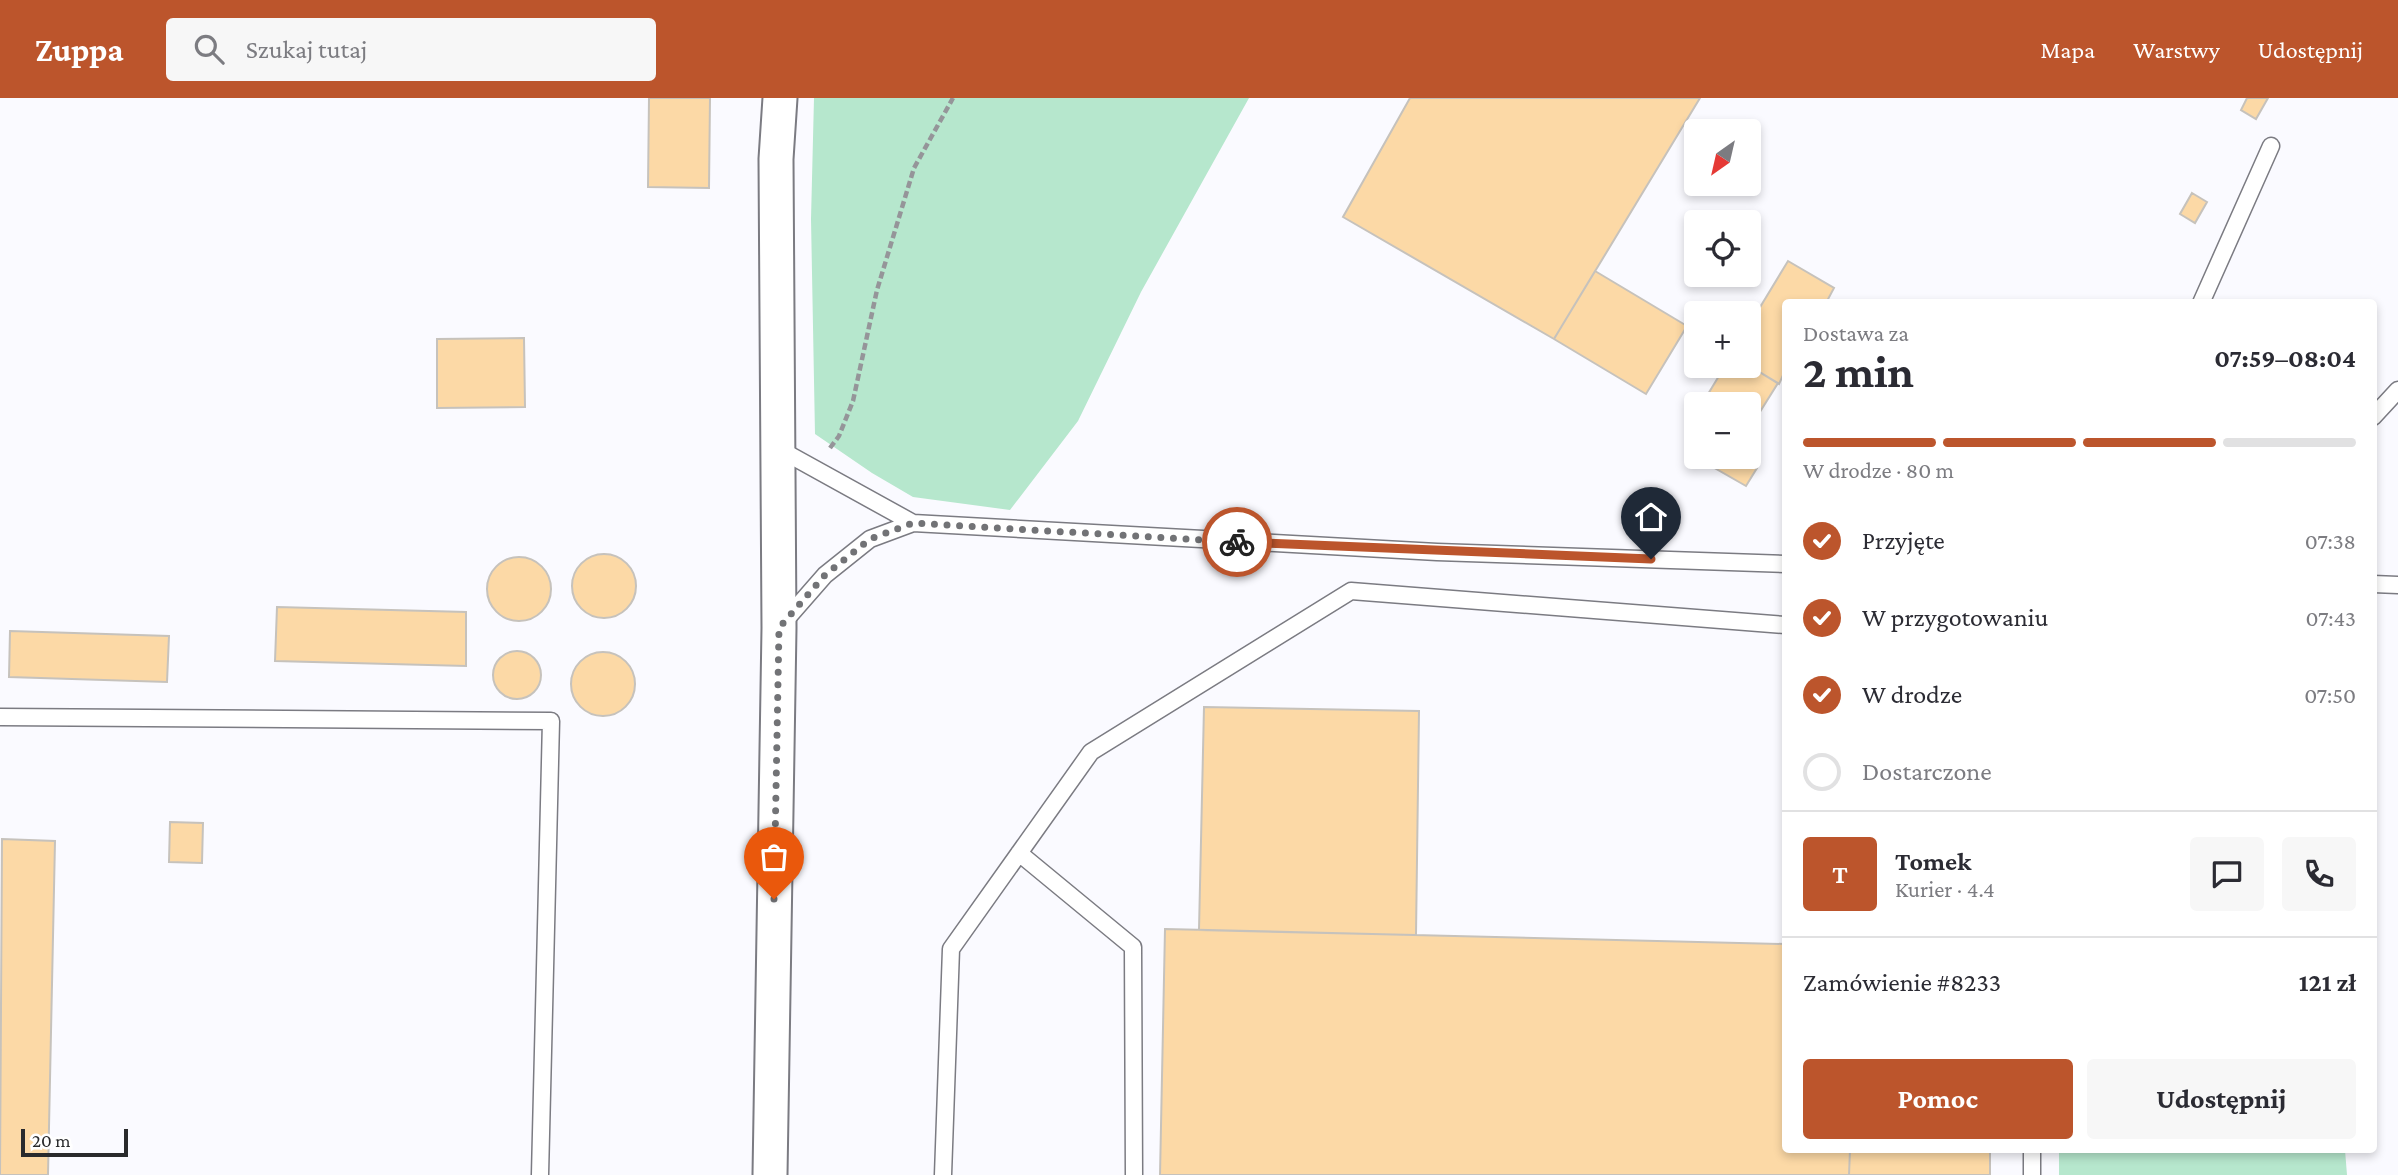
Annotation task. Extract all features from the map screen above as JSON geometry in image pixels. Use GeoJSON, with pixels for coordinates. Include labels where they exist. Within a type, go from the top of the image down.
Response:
{"type":"FeatureCollection","features":[{"type":"Feature","properties":{"kind":"street"},"geometry":{"type":"LineString","coordinates":[[770,1175],[779,628],[776,159],[780,98]]}},
{"type":"Feature","properties":{"kind":"lane"},"geometry":{"type":"LineString","coordinates":[[2203,299],[2271,146]]}},
{"type":"Feature","properties":{"kind":"lane"},"geometry":{"type":"LineString","coordinates":[[2377,413],[2398,390]]}},
{"type":"Feature","properties":{"kind":"lane"},"geometry":{"type":"LineString","coordinates":[[779,449],[913,523]]}},
{"type":"Feature","properties":{"kind":"lane"},"geometry":{"type":"LineString","coordinates":[[779,628],[825,575],[870,539],[913,523],[1437,552],[1782,564]]}},
{"type":"Feature","properties":{"kind":"lane"},"geometry":{"type":"LineString","coordinates":[[2377,584],[2398,585]]}},
{"type":"Feature","properties":{"kind":"lane"},"geometry":{"type":"LineString","coordinates":[[943,1175],[951,949],[1091,752],[1352,591],[1782,625]]}},
{"type":"Feature","properties":{"kind":"lane"},"geometry":{"type":"LineString","coordinates":[[0,717],[551,720],[540,1175]]}},
{"type":"Feature","properties":{"kind":"lane"},"geometry":{"type":"LineString","coordinates":[[1019,853],[1133,947],[1134,1175]]}},
{"type":"Feature","properties":{"kind":"lane"},"geometry":{"type":"LineString","coordinates":[[2032,1153],[2032,1175]]}},
{"type":"Feature","properties":{"kind":"path"},"geometry":{"type":"LineString","coordinates":[[814,468],[839,436],[853,401],[877,290],[914,168],[953,98]]}},
{"type":"Feature","properties":{"kind":"green space"},"geometry":{"type":"Polygon","coordinates":[[[814,98],[1249,98],[1141,292],[1078,421],[1010,510],[913,497],[815,434],[811,219],[814,98]]]}},
{"type":"Feature","properties":{"kind":"green space"},"geometry":{"type":"Polygon","coordinates":[[[2059,1153],[2345,1153],[2347,1175],[2059,1175],[2059,1153]]]}},
{"type":"Feature","properties":{"kind":"building"},"geometry":{"type":"Polygon","coordinates":[[[649,98],[710,98],[709,188],[648,187],[649,98]]]}},
{"type":"Feature","properties":{"kind":"building"},"geometry":{"type":"Polygon","coordinates":[[[1410,98],[1700,98],[1687,119],[1684,119],[1684,124],[1554,339],[1343,217],[1410,98]]]}},
{"type":"Feature","properties":{"kind":"building"},"geometry":{"type":"Polygon","coordinates":[[[2247,98],[2268,98],[2256,119],[2241,110],[2247,98]]]}},
{"type":"Feature","properties":{"kind":"building"},"geometry":{"type":"Polygon","coordinates":[[[2192,193],[2207,202],[2195,223],[2180,214],[2192,193]]]}},
{"type":"Feature","properties":{"kind":"building"},"geometry":{"type":"Polygon","coordinates":[[[1788,261],[1834,288],[1828,299],[1782,299],[1782,378],[1779,384],[1761,373],[1761,306],[1788,261]]]}},
{"type":"Feature","properties":{"kind":"building"},"geometry":{"type":"Polygon","coordinates":[[[1595,271],[1684,324],[1684,331],[1646,394],[1554,339],[1595,271]]]}},
{"type":"Feature","properties":{"kind":"building"},"geometry":{"type":"Polygon","coordinates":[[[524,338],[525,407],[437,408],[437,339],[524,338]]]}},
{"type":"Feature","properties":{"kind":"building"},"geometry":{"type":"Polygon","coordinates":[[[1761,373],[1778,383],[1761,410],[1761,392],[1709,392],[1718,378],[1761,378],[1761,373]]]}},
{"type":"Feature","properties":{"kind":"building"},"geometry":{"type":"Polygon","coordinates":[[[1716,469],[1756,469],[1746,486],[1716,469]]]}},
{"type":"Feature","properties":{"kind":"building"},"geometry":{"type":"Polygon","coordinates":[[[604,554],[616,556],[627,563],[634,574],[634,598],[627,609],[616,616],[604,618],[592,616],[581,609],[574,598],[572,586],[574,574],[581,563],[592,556],[604,554]]]}},
{"type":"Feature","properties":{"kind":"building"},"geometry":{"type":"Polygon","coordinates":[[[519,557],[531,559],[542,566],[549,577],[549,601],[542,612],[531,619],[519,621],[507,619],[496,612],[489,601],[487,589],[489,577],[496,566],[507,559],[519,557]]]}},
{"type":"Feature","properties":{"kind":"building"},"geometry":{"type":"Polygon","coordinates":[[[277,607],[466,612],[466,666],[275,661],[277,607]]]}},
{"type":"Feature","properties":{"kind":"building"},"geometry":{"type":"Polygon","coordinates":[[[10,631],[169,636],[167,682],[9,677],[10,631]]]}},
{"type":"Feature","properties":{"kind":"building"},"geometry":{"type":"Polygon","coordinates":[[[517,651],[534,658],[541,675],[534,692],[517,699],[500,692],[493,675],[500,658],[517,651]]]}},
{"type":"Feature","properties":{"kind":"building"},"geometry":{"type":"Polygon","coordinates":[[[597,652],[609,652],[626,661],[633,672],[633,696],[626,707],[609,716],[597,716],[585,711],[576,702],[571,690],[571,678],[576,666],[585,657],[597,652]]]}},
{"type":"Feature","properties":{"kind":"building"},"geometry":{"type":"Polygon","coordinates":[[[1204,707],[1419,711],[1416,935],[1199,930],[1204,707]]]}},
{"type":"Feature","properties":{"kind":"building"},"geometry":{"type":"Polygon","coordinates":[[[170,822],[203,823],[202,863],[169,862],[170,822]]]}},
{"type":"Feature","properties":{"kind":"building"},"geometry":{"type":"Polygon","coordinates":[[[2,839],[55,841],[48,1175],[0,1175],[2,839]]]}},
{"type":"Feature","properties":{"kind":"building"},"geometry":{"type":"Polygon","coordinates":[[[1165,929],[1782,944],[1782,1153],[1850,1153],[1849,1175],[1160,1175],[1165,929]]]}},
{"type":"Feature","properties":{"kind":"building"},"geometry":{"type":"Polygon","coordinates":[[[1850,1153],[1990,1153],[1990,1175],[1849,1175],[1850,1153]]]}},
{"type":"Feature","properties":{"kind":"way so far"},"geometry":{"type":"LineString","coordinates":[[774,899],[779,628],[825,575],[870,539],[913,523],[1237,542]]}},
{"type":"Feature","properties":{"kind":"route"},"geometry":{"type":"LineString","coordinates":[[1237,542],[1651,559]]}}]}
